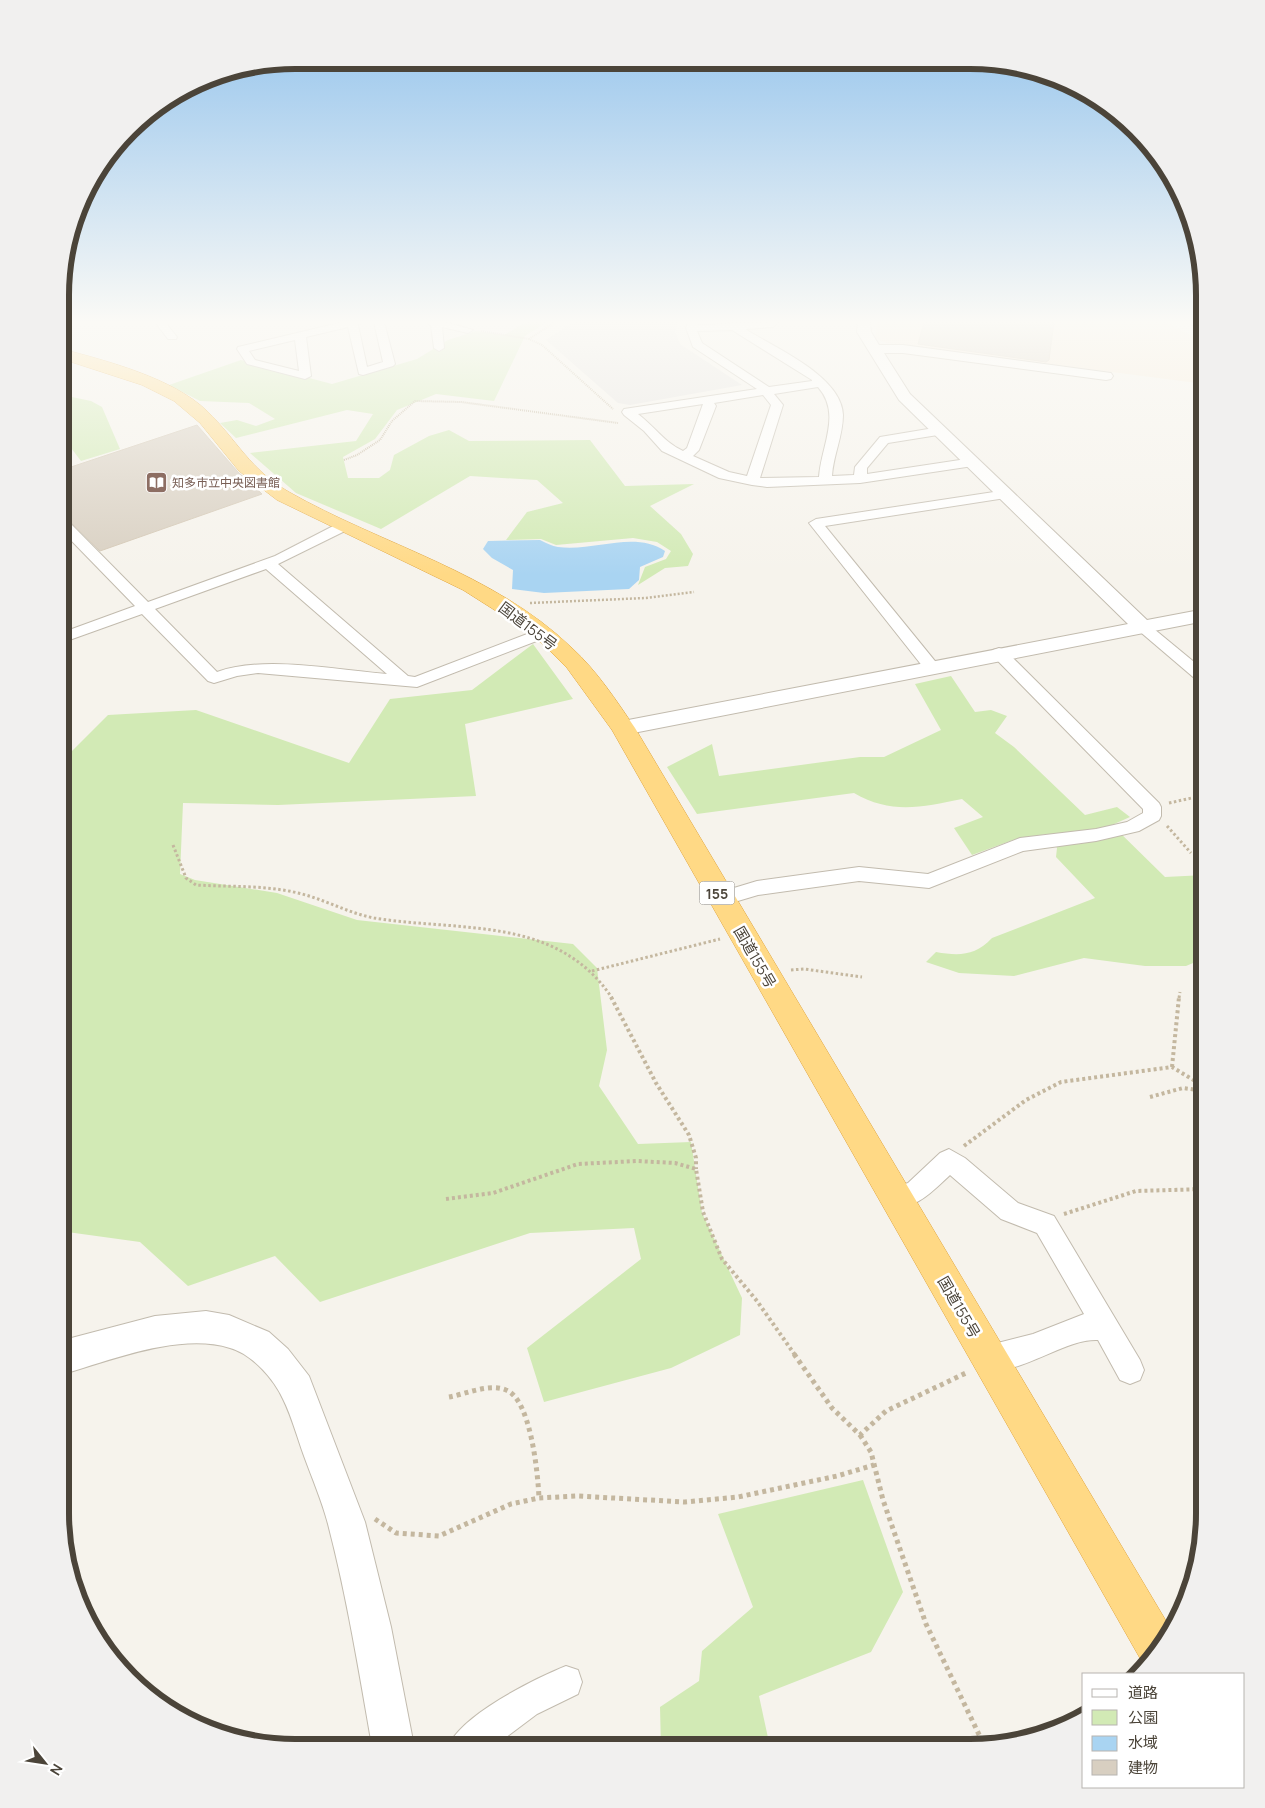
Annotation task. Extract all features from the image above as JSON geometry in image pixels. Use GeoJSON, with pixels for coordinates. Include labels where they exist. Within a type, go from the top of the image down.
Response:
{"type":"FeatureCollection","features":[{"type":"Feature","properties":{"kind":"highway","name":"国道155号"},"geometry":{"type":"LineString","coordinates":[[192,406],[259,480],[283,496],[429,564],[470,586],[511,611],[576,664],[623,728],[1155,1643]]}},
{"type":"Feature","properties":{"kind":"street"},"geometry":{"type":"LineString","coordinates":[[633,416],[678,406]]}},
{"type":"Feature","properties":{"kind":"street"},"geometry":{"type":"LineString","coordinates":[[682,457],[693,450],[710,406]]}},
{"type":"Feature","properties":{"kind":"street"},"geometry":{"type":"LineString","coordinates":[[752,481],[777,406]]}},
{"type":"Feature","properties":{"kind":"street"},"geometry":{"type":"LineString","coordinates":[[824,478],[824,468],[838,414],[835,406]]}},
{"type":"Feature","properties":{"kind":"street"},"geometry":{"type":"LineString","coordinates":[[915,406],[1143,626],[1196,671]]}},
{"type":"Feature","properties":{"kind":"street"},"geometry":{"type":"LineString","coordinates":[[633,416],[666,448],[682,457],[724,475],[752,481],[860,478],[973,462]]}},
{"type":"Feature","properties":{"kind":"street"},"geometry":{"type":"LineString","coordinates":[[860,478],[860,467],[884,440],[940,431]]}},
{"type":"Feature","properties":{"kind":"street"},"geometry":{"type":"LineString","coordinates":[[932,668],[816,523],[1007,494]]}},
{"type":"Feature","properties":{"kind":"street"},"geometry":{"type":"LineString","coordinates":[[69,635],[268,563],[344,526]]}},
{"type":"Feature","properties":{"kind":"street"},"geometry":{"type":"LineString","coordinates":[[69,529],[214,678],[234,671],[258,668],[417,682],[541,634]]}},
{"type":"Feature","properties":{"kind":"street"},"geometry":{"type":"LineString","coordinates":[[268,563],[402,680]]}},
{"type":"Feature","properties":{"kind":"street"},"geometry":{"type":"LineString","coordinates":[[623,728],[932,668],[999,653],[1196,617]]}},
{"type":"Feature","properties":{"kind":"street"},"geometry":{"type":"LineString","coordinates":[[721,899],[757,888],[851,874],[930,881],[1020,846],[1096,835],[1132,827],[1152,816],[1152,807],[999,653]]}},
{"type":"Feature","properties":{"kind":"street"},"geometry":{"type":"LineString","coordinates":[[896,1198],[916,1190],[949,1160],[967,1172],[1006,1209],[1021,1217],[1045,1224],[1130,1370]]}},
{"type":"Feature","properties":{"kind":"street"},"geometry":{"type":"LineString","coordinates":[[990,1361],[1039,1345],[1070,1330],[1093,1326],[1106,1327]]}},
{"type":"Feature","properties":{"kind":"street"},"geometry":{"type":"LineString","coordinates":[[69,1356],[143,1336],[201,1327],[228,1330],[250,1339],[272,1357],[297,1388],[346,1522],[371,1627],[392,1739]]}},
{"type":"Feature","properties":{"kind":"street"},"geometry":{"type":"LineString","coordinates":[[476,1739],[517,1707],[548,1689],[566,1682]]}},
{"type":"Feature","properties":{"kind":"path"},"geometry":{"type":"LineString","coordinates":[[344,460],[356,456],[380,440],[392,421],[409,406]]}},
{"type":"Feature","properties":{"kind":"path"},"geometry":{"type":"LineString","coordinates":[[493,406],[614,423],[633,416]]}},
{"type":"Feature","properties":{"kind":"path"},"geometry":{"type":"LineString","coordinates":[[610,406],[633,416]]}},
{"type":"Feature","properties":{"kind":"path"},"geometry":{"type":"LineString","coordinates":[[511,611],[536,601],[646,598],[694,592]]}},
{"type":"Feature","properties":{"kind":"path"},"geometry":{"type":"LineString","coordinates":[[1191,853],[1152,807],[1196,797]]}},
{"type":"Feature","properties":{"kind":"path"},"geometry":{"type":"LineString","coordinates":[[174,845],[186,878],[196,884],[287,891],[364,916],[423,922],[534,939],[570,954],[592,971],[612,998],[662,1094],[696,1146],[698,1157],[696,1170],[703,1212],[722,1259],[757,1301],[832,1408],[860,1435],[871,1452],[883,1500],[926,1624],[981,1739]]}},
{"type":"Feature","properties":{"kind":"path"},"geometry":{"type":"LineString","coordinates":[[592,971],[741,933]]}},
{"type":"Feature","properties":{"kind":"path"},"geometry":{"type":"LineString","coordinates":[[766,976],[804,969],[862,977]]}},
{"type":"Feature","properties":{"kind":"path"},"geometry":{"type":"LineString","coordinates":[[1172,1067],[1180,992]]}},
{"type":"Feature","properties":{"kind":"path"},"geometry":{"type":"LineString","coordinates":[[949,1160],[958,1151],[1026,1100],[1061,1082],[1172,1067],[1196,1082]]}},
{"type":"Feature","properties":{"kind":"path"},"geometry":{"type":"LineString","coordinates":[[1150,1097],[1182,1088],[1196,1090]]}},
{"type":"Feature","properties":{"kind":"path"},"geometry":{"type":"LineString","coordinates":[[446,1199],[493,1193],[578,1164],[637,1161],[675,1163],[696,1170]]}},
{"type":"Feature","properties":{"kind":"path"},"geometry":{"type":"LineString","coordinates":[[1045,1224],[1052,1216],[1081,1210],[1099,1201],[1129,1192],[1196,1189]]}},
{"type":"Feature","properties":{"kind":"path"},"geometry":{"type":"LineString","coordinates":[[860,1435],[886,1411],[990,1361]]}},
{"type":"Feature","properties":{"kind":"path"},"geometry":{"type":"LineString","coordinates":[[449,1397],[491,1389],[508,1390],[516,1395],[530,1436],[539,1485],[538,1498]]}},
{"type":"Feature","properties":{"kind":"path"},"geometry":{"type":"LineString","coordinates":[[346,1522],[373,1518],[396,1533],[439,1536],[511,1504],[538,1498],[577,1496],[685,1502],[729,1497],[837,1476],[874,1465]]}},
{"type":"Feature","properties":{"kind":"green space"},"geometry":{"type":"Polygon","coordinates":[[[69,406],[101,406],[120,449],[81,461],[69,445],[69,406]]]}},
{"type":"Feature","properties":{"kind":"green space"},"geometry":{"type":"Polygon","coordinates":[[[254,406],[406,406],[397,410],[375,439],[343,457],[348,478],[379,478],[390,470],[394,455],[429,436],[449,430],[469,441],[590,440],[625,486],[694,484],[650,506],[681,534],[693,554],[688,566],[665,568],[638,585],[645,567],[666,559],[671,551],[657,542],[633,538],[556,545],[541,539],[506,540],[527,512],[563,503],[537,480],[470,476],[381,529],[296,493],[250,453],[356,441],[373,414],[347,410],[236,438],[220,423],[237,420],[256,426],[275,419],[254,406]]]}},
{"type":"Feature","properties":{"kind":"green space"},"geometry":{"type":"Polygon","coordinates":[[[533,644],[573,699],[465,724],[476,796],[278,805],[183,803],[180,874],[195,880],[277,893],[357,920],[573,944],[597,968],[607,1050],[599,1086],[638,1144],[691,1142],[702,1213],[742,1298],[740,1335],[671,1368],[544,1402],[527,1348],[641,1259],[634,1228],[530,1233],[320,1302],[275,1256],[188,1286],[140,1242],[69,1232],[69,754],[108,715],[196,710],[349,763],[390,699],[472,690],[533,644]]]}},
{"type":"Feature","properties":{"kind":"green space"},"geometry":{"type":"Polygon","coordinates":[[[951,676],[975,712],[991,710],[1007,716],[995,733],[1014,747],[1085,815],[1117,807],[1130,817],[1112,825],[1165,877],[1196,875],[1196,962],[1186,966],[1145,966],[1084,958],[1014,976],[959,973],[926,962],[936,952],[959,954],[973,951],[986,944],[992,938],[1095,898],[1056,857],[1057,848],[1047,834],[1013,840],[972,855],[954,828],[983,817],[962,799],[934,805],[894,807],[868,800],[854,793],[697,814],[667,767],[712,744],[719,776],[860,757],[884,757],[941,730],[915,684],[951,676]]]}},
{"type":"Feature","properties":{"kind":"green space"},"geometry":{"type":"Polygon","coordinates":[[[863,1480],[903,1592],[871,1652],[759,1696],[768,1739],[661,1739],[660,1707],[699,1681],[702,1651],[753,1607],[718,1514],[863,1480]]]}},
{"type":"Feature","properties":{"kind":"water"},"geometry":{"type":"Polygon","coordinates":[[[540,540],[556,547],[572,548],[640,542],[653,545],[665,551],[663,557],[640,567],[639,580],[629,589],[544,593],[512,589],[513,570],[492,558],[483,549],[488,541],[540,540]]]}},
{"type":"Feature","properties":{"kind":"building","name":"知多市立中央図書館"},"geometry":{"type":"Polygon","coordinates":[[[197,425],[238,472],[262,494],[100,551],[69,521],[69,468],[197,425]]]}},
{"type":"Feature","properties":{"kind":"place","name":"知多市立中央図書館"},"geometry":{"type":"Point","coordinates":[156,482]}}]}
